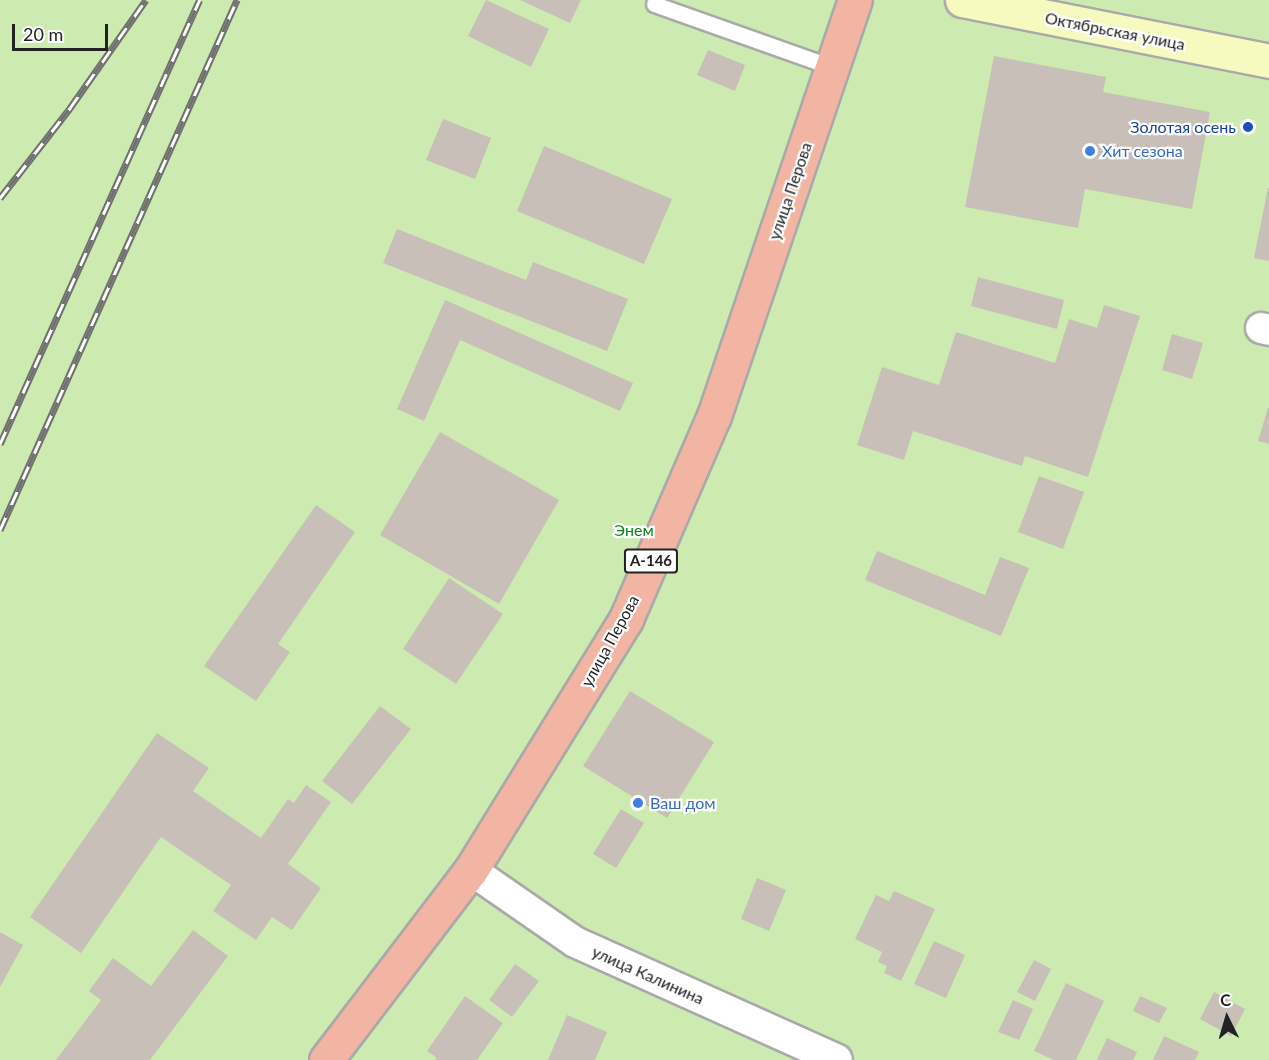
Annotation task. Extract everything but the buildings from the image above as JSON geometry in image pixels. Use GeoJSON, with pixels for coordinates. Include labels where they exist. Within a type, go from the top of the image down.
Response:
{"type":"FeatureCollection","features":[{"type":"Feature","properties":{"kind":"highway","name":"улица Перова"},"geometry":{"type":"LineString","coordinates":[[326,1060],[471,870],[626,619],[714,416],[855,0]]}},
{"type":"Feature","properties":{"kind":"main road","name":"Октябрьская улица"},"geometry":{"type":"LineString","coordinates":[[962,0],[1035,8],[1269,61]]}},
{"type":"Feature","properties":{"kind":"street","name":"улица Калинина"},"geometry":{"type":"LineString","coordinates":[[471,870],[575,942],[837,1060]]}},
{"type":"Feature","properties":{"kind":"lane"},"geometry":{"type":"LineString","coordinates":[[654,4],[832,67]]}},
{"type":"Feature","properties":{"kind":"green space","name":"Энем"},"geometry":{"type":"Polygon","coordinates":[[[0,0],[1269,0],[1269,1060],[0,1060],[0,0]]]}},
{"type":"Feature","properties":{"kind":"railway"},"geometry":{"type":"LineString","coordinates":[[0,198],[70,108],[146,0]]}},
{"type":"Feature","properties":{"kind":"railway"},"geometry":{"type":"LineString","coordinates":[[0,444],[200,0]]}},
{"type":"Feature","properties":{"kind":"railway"},"geometry":{"type":"LineString","coordinates":[[0,530],[237,0]]}},
{"type":"Feature","properties":{"kind":"place","name":"Золотая осень"},"geometry":{"type":"Point","coordinates":[1248,127]}},
{"type":"Feature","properties":{"kind":"place","name":"Хит сезона"},"geometry":{"type":"Point","coordinates":[1090,151]}},
{"type":"Feature","properties":{"kind":"place","name":"Ваш дом"},"geometry":{"type":"Point","coordinates":[638,803]}}]}
